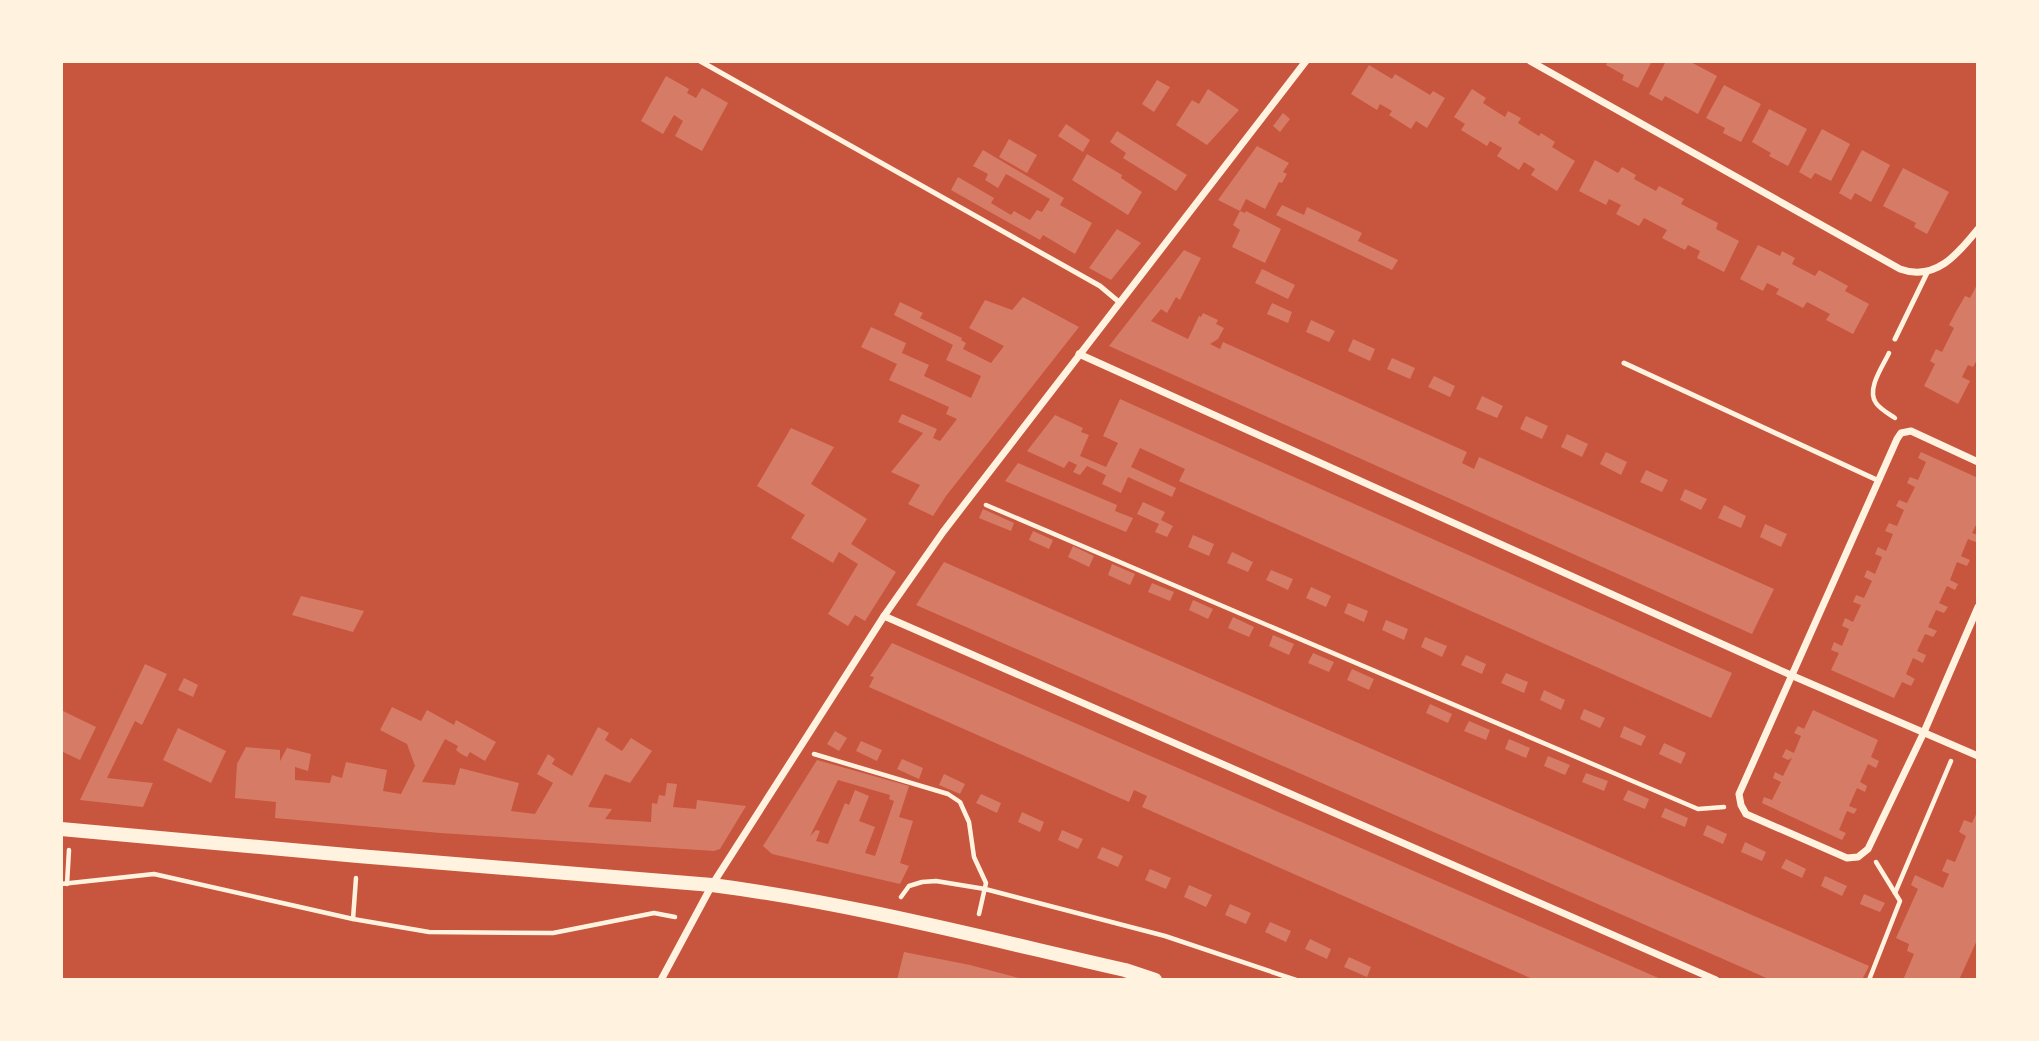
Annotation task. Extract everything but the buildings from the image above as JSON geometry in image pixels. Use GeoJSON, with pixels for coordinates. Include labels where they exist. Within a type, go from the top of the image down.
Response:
{"type":"FeatureCollection","features":[{"type":"Feature","properties":{"kind":"main road"},"geometry":{"type":"LineString","coordinates":[[66,829],[764,891],[888,915],[1125,970],[1155,980]]}},
{"type":"Feature","properties":{"kind":"street"},"geometry":{"type":"LineString","coordinates":[[661,980],[712,885],[884,616],[969,498],[1306,61]]}},
{"type":"Feature","properties":{"kind":"street"},"geometry":{"type":"LineString","coordinates":[[1530,61],[1900,269],[1912,273],[1945,265],[1959,254],[1978,229]]}},
{"type":"Feature","properties":{"kind":"street"},"geometry":{"type":"LineString","coordinates":[[1079,354],[1793,676],[1978,756]]}},
{"type":"Feature","properties":{"kind":"street"},"geometry":{"type":"LineString","coordinates":[[1978,462],[1917,433],[1905,431],[1897,439],[1740,794],[1741,805],[1746,814],[1847,858],[1858,857],[1868,849],[1924,732],[1978,607]]}},
{"type":"Feature","properties":{"kind":"street"},"geometry":{"type":"LineString","coordinates":[[884,616],[1716,980]]}},
{"type":"Feature","properties":{"kind":"lane"},"geometry":{"type":"LineString","coordinates":[[700,61],[1100,286],[1119,302]]}},
{"type":"Feature","properties":{"kind":"lane"},"geometry":{"type":"LineString","coordinates":[[1895,339],[1928,271]]}},
{"type":"Feature","properties":{"kind":"lane"},"geometry":{"type":"LineString","coordinates":[[1624,363],[1877,480]]}},
{"type":"Feature","properties":{"kind":"path"},"geometry":{"type":"LineString","coordinates":[[1895,339],[1874,386],[1873,397],[1877,405],[1901,422],[1905,431]]}},
{"type":"Feature","properties":{"kind":"path"},"geometry":{"type":"LineString","coordinates":[[969,498],[1698,809],[1741,805]]}},
{"type":"Feature","properties":{"kind":"path"},"geometry":{"type":"LineString","coordinates":[[1895,892],[1957,747]]}},
{"type":"Feature","properties":{"kind":"path"},"geometry":{"type":"LineString","coordinates":[[800,750],[948,794],[960,802],[969,822],[974,857],[986,883],[975,935]]}},
{"type":"Feature","properties":{"kind":"path"},"geometry":{"type":"LineString","coordinates":[[66,829],[64,884],[154,874],[354,919],[429,932],[553,933],[654,913],[693,920]]}},
{"type":"Feature","properties":{"kind":"path"},"geometry":{"type":"LineString","coordinates":[[1868,849],[1900,901],[1869,980]]}},
{"type":"Feature","properties":{"kind":"path"},"geometry":{"type":"LineString","coordinates":[[354,919],[358,856]]}},
{"type":"Feature","properties":{"kind":"path"},"geometry":{"type":"LineString","coordinates":[[888,915],[909,886],[936,881],[985,889],[1165,936],[1296,980]]}}]}
